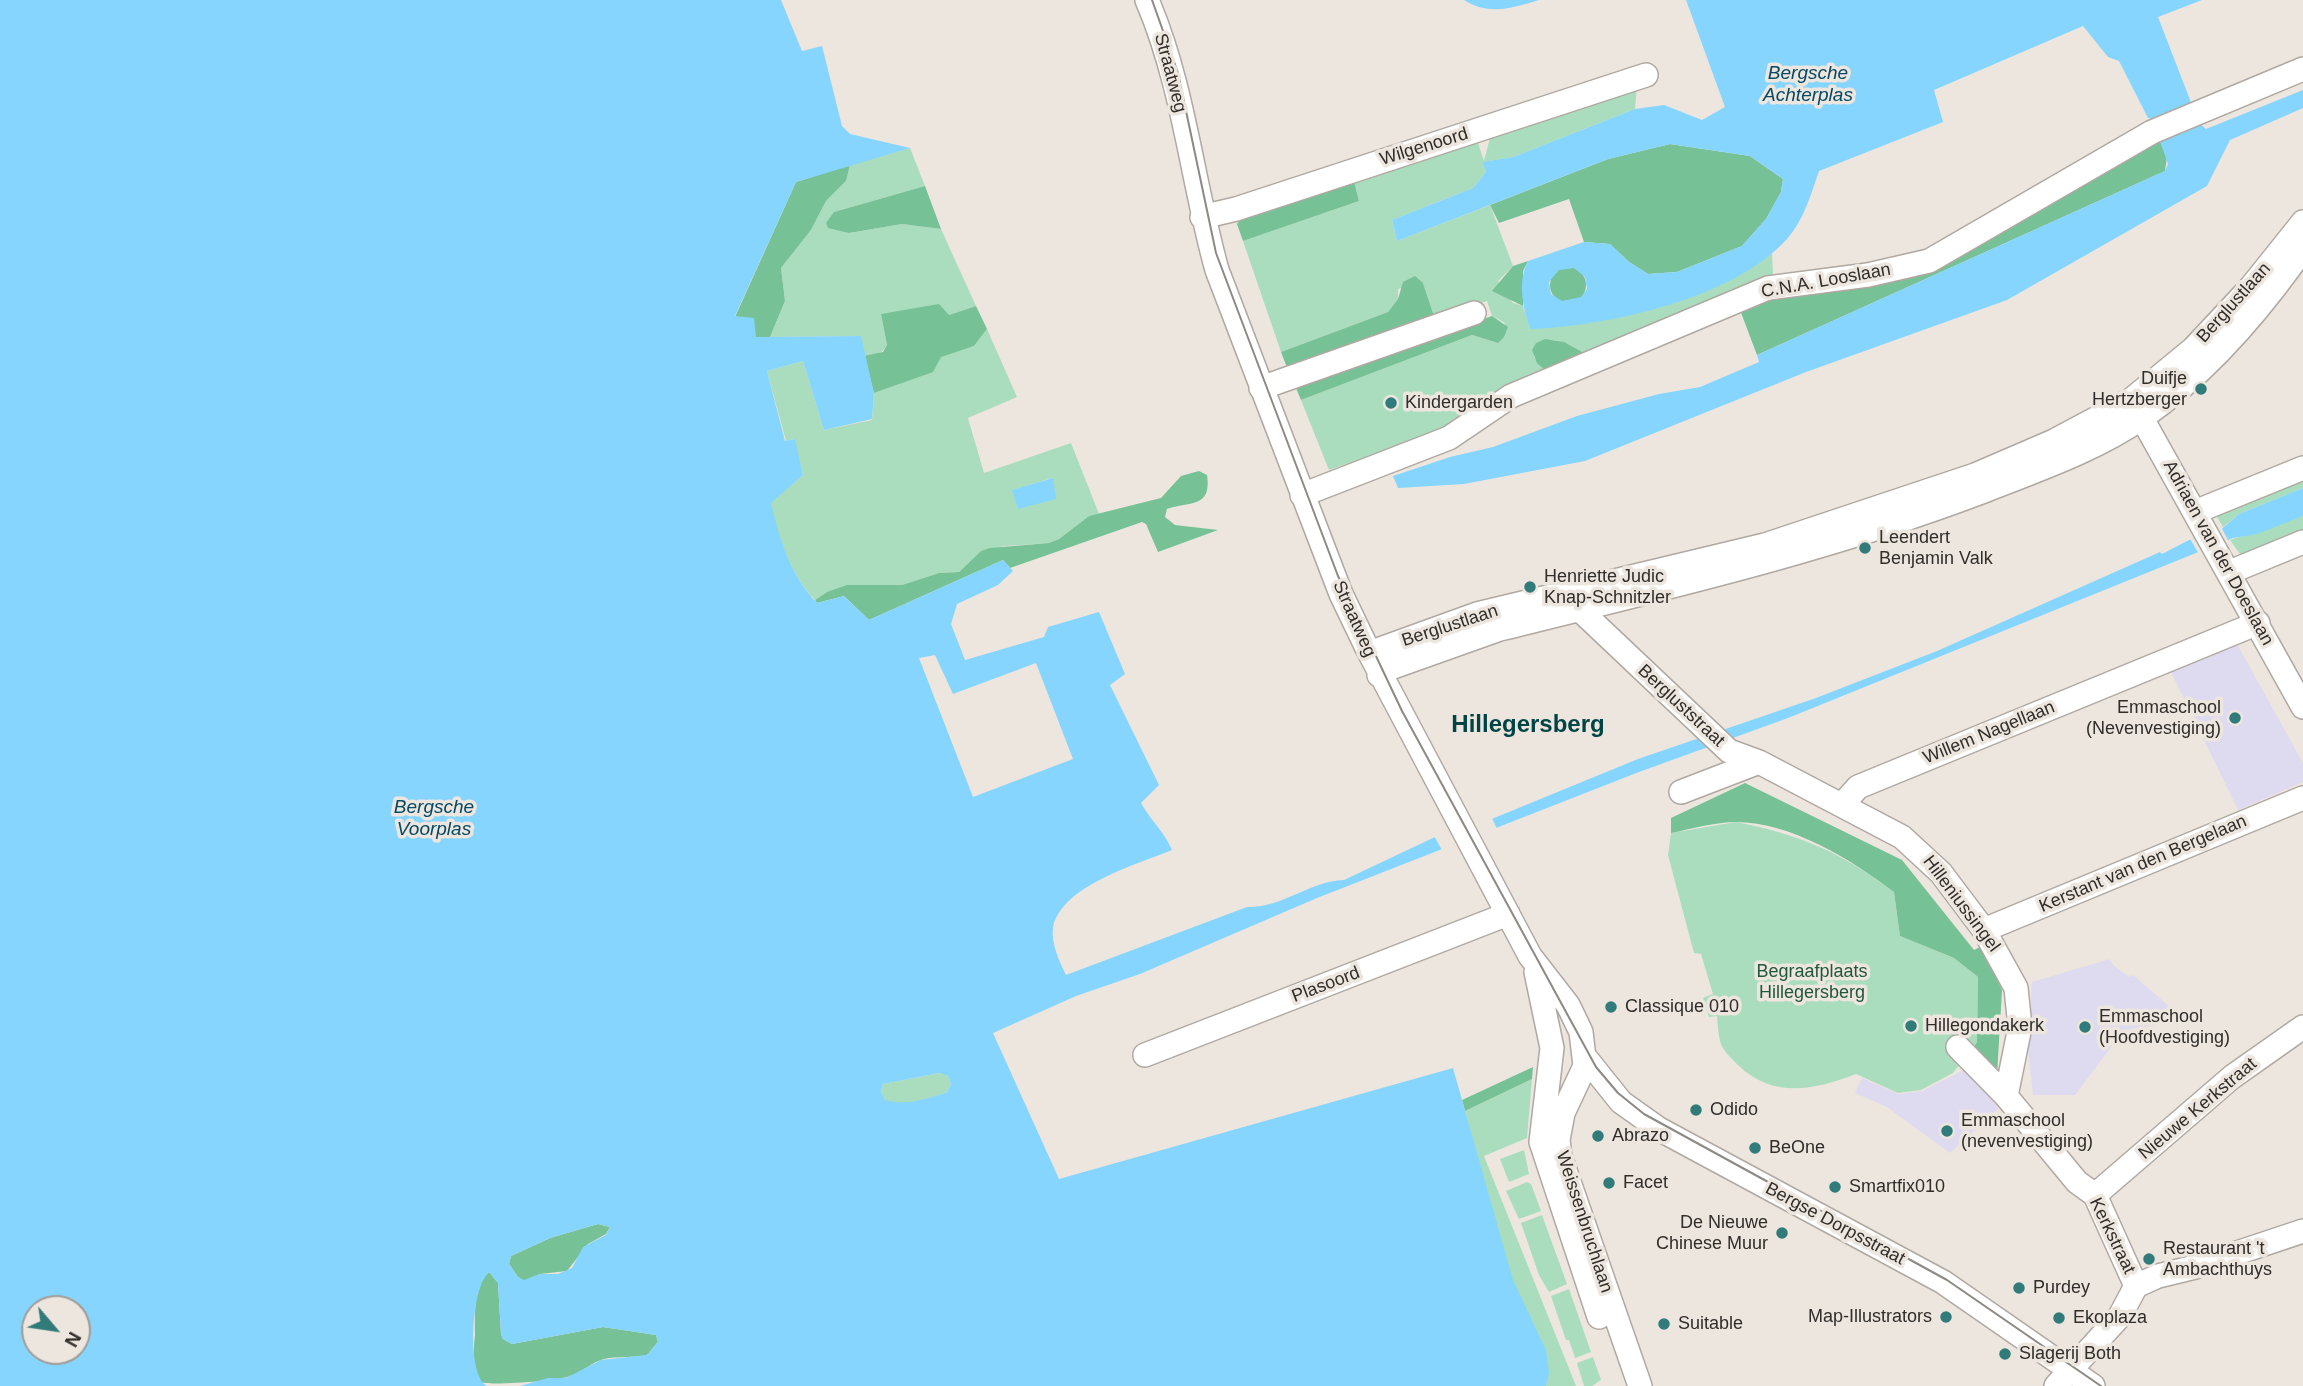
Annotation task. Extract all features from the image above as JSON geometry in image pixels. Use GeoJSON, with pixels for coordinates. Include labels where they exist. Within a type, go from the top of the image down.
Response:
{"type":"FeatureCollection","features":[{"type":"Feature","properties":{"kind":"street","name":"Straatweg"},"geometry":{"type":"LineString","coordinates":[[1147,0],[1174,77],[1202,217],[1217,270],[1302,495],[1379,675],[1469,840]]}},
{"type":"Feature","properties":{"kind":"street","name":"C.N.A. Looslaan"},"geometry":{"type":"LineString","coordinates":[[1302,495],[1449,438],[1511,396],[1768,288],[1868,275],[1929,261],[2152,132],[2303,69]]}},
{"type":"Feature","properties":{"kind":"street","name":"Wilgenoord"},"geometry":{"type":"LineString","coordinates":[[1202,217],[1236,209],[1646,75]]}},
{"type":"Feature","properties":{"kind":"street","name":"Berglustlaan"},"geometry":{"type":"LineString","coordinates":[[2137,409],[2251,287],[2303,222]]}},
{"type":"Feature","properties":{"kind":"street","name":"Berglustlaan"},"geometry":{"type":"LineString","coordinates":[[1379,675],[1382,671],[1462,640],[1578,601],[1767,554],[1977,484],[2065,458],[2207,365],[2247,323],[2303,249]]}},
{"type":"Feature","properties":{"kind":"street"},"geometry":{"type":"LineString","coordinates":[[1261,388],[1474,313]]}},
{"type":"Feature","properties":{"kind":"street","name":"Adriaen van der Doeslaan"},"geometry":{"type":"LineString","coordinates":[[2137,409],[2303,707]]}},
{"type":"Feature","properties":{"kind":"street"},"geometry":{"type":"LineString","coordinates":[[2195,512],[2303,468]]}},
{"type":"Feature","properties":{"kind":"street"},"geometry":{"type":"LineString","coordinates":[[2230,572],[2303,542]]}},
{"type":"Feature","properties":{"kind":"street","name":"Berglustlaan"},"geometry":{"type":"LineString","coordinates":[[1368,650],[1372,652],[1476,614],[1578,601]]}},
{"type":"Feature","properties":{"kind":"street","name":"Bergluststraat"},"geometry":{"type":"LineString","coordinates":[[1578,601],[1714,739],[1729,751],[1759,762]]}},
{"type":"Feature","properties":{"kind":"street","name":"Willem Nagellaan"},"geometry":{"type":"LineString","coordinates":[[1842,805],[1858,787],[2258,623]]}},
{"type":"Feature","properties":{"kind":"street","name":"Bergluststraat"},"geometry":{"type":"LineString","coordinates":[[1681,792],[1759,762]]}},
{"type":"Feature","properties":{"kind":"street","name":"Hilleniussingel"},"geometry":{"type":"LineString","coordinates":[[1759,762],[1920,850],[1984,930],[2017,988],[2020,1027],[2006,1096]]}},
{"type":"Feature","properties":{"kind":"street","name":"Kerstant van den Bergelaan"},"geometry":{"type":"LineString","coordinates":[[1984,930],[2303,798]]}},
{"type":"Feature","properties":{"kind":"street","name":"Bergse Dorpsstraat"},"geometry":{"type":"LineString","coordinates":[[1469,840],[1532,961],[1568,1005],[1581,1032],[1585,1057],[1621,1102],[1659,1129],[1942,1282],[2063,1378],[2093,1386]]}},
{"type":"Feature","properties":{"kind":"street","name":"Plasoord"},"geometry":{"type":"LineString","coordinates":[[1144,1055],[1508,914]]}},
{"type":"Feature","properties":{"kind":"street","name":"Bergse Dorpsstraat"},"geometry":{"type":"LineString","coordinates":[[1532,961],[1550,1036],[1548,1072]]}},
{"type":"Feature","properties":{"kind":"street","name":"Nieuwe Kerkstraat"},"geometry":{"type":"LineString","coordinates":[[2095,1195],[2232,1077],[2303,1027]]}},
{"type":"Feature","properties":{"kind":"street","name":"Kerkstraat"},"geometry":{"type":"LineString","coordinates":[[1958,1047],[2006,1096],[2077,1182],[2095,1195],[2136,1286],[2120,1316],[2063,1378]]}},
{"type":"Feature","properties":{"kind":"street"},"geometry":{"type":"LineString","coordinates":[[1548,1072],[1570,1056],[1585,1057]]}},
{"type":"Feature","properties":{"kind":"street","name":"Weissenbruchlaan"},"geometry":{"type":"LineString","coordinates":[[1559,1180],[1559,1129],[1563,1113],[1583,1073],[1585,1057]]}},
{"type":"Feature","properties":{"kind":"street","name":"Weissenbruchlaan"},"geometry":{"type":"LineString","coordinates":[[1548,1072],[1541,1142],[1559,1180],[1584,1251],[1624,1386]]}},
{"type":"Feature","properties":{"kind":"street"},"geometry":{"type":"LineString","coordinates":[[2136,1286],[2158,1276],[2195,1267],[2303,1231]]}},
{"type":"Feature","properties":{"kind":"street","name":"Weissenbruchlaan"},"geometry":{"type":"LineString","coordinates":[[1584,1251],[1640,1386]]}},
{"type":"Feature","properties":{"kind":"shaded area","name":"Emmaschool (Nevenvestiging)"},"geometry":{"type":"Polygon","coordinates":[[[2237,644],[2303,763],[2303,782],[2238,810],[2171,672],[2237,644]]]}},
{"type":"Feature","properties":{"kind":"shaded area","name":"Emmaschool (Hoofdvestiging)"},"geometry":{"type":"Polygon","coordinates":[[[2110,959],[2113,965],[2129,977],[2133,975],[2171,1008],[2162,1017],[2155,1018],[2157,1025],[2124,1030],[2075,1095],[2033,1095],[2028,1049],[2032,982],[2110,959]]]}},
{"type":"Feature","properties":{"kind":"shaded area","name":"Emmaschool (nevenvestiging)"},"geometry":{"type":"Polygon","coordinates":[[[1964,1070],[1999,1108],[1950,1153],[1887,1107],[1855,1093],[1862,1078],[1898,1094],[1922,1091],[1964,1070]]]}},
{"type":"Feature","properties":{"kind":"green space"},"geometry":{"type":"Polygon","coordinates":[[[1637,85],[1635,109],[1513,157],[1484,162],[1486,172],[1473,188],[1392,220],[1397,241],[1490,205],[1513,266],[1498,281],[1513,303],[1523,306],[1530,329],[1625,314],[1686,297],[1716,285],[1772,253],[1773,274],[1769,279],[1584,353],[1555,340],[1536,343],[1534,357],[1545,370],[1451,426],[1329,470],[1301,400],[1472,335],[1498,343],[1505,323],[1492,316],[1487,301],[1435,319],[1423,283],[1398,289],[1398,299],[1388,312],[1281,352],[1243,241],[1359,201],[1354,181],[1477,140],[1484,161],[1491,134],[1637,85]]]}},
{"type":"Feature","properties":{"kind":"green space"},"geometry":{"type":"Polygon","coordinates":[[[2159,139],[2167,157],[2165,171],[1757,355],[1740,310],[1788,294],[1867,284],[2159,139]]]}},
{"type":"Feature","properties":{"kind":"green space"},"geometry":{"type":"Polygon","coordinates":[[[1670,144],[1750,156],[1783,179],[1781,192],[1766,219],[1742,246],[1677,272],[1648,274],[1629,262],[1610,244],[1584,242],[1569,199],[1499,223],[1490,205],[1608,159],[1670,144]]]}},
{"type":"Feature","properties":{"kind":"green space"},"geometry":{"type":"Polygon","coordinates":[[[910,148],[925,186],[834,212],[849,233],[902,224],[941,229],[976,306],[949,315],[909,311],[881,314],[887,345],[880,353],[872,355],[864,356],[860,336],[770,337],[785,301],[781,268],[811,230],[826,201],[846,181],[850,165],[910,148]]]}},
{"type":"Feature","properties":{"kind":"green space"},"geometry":{"type":"Polygon","coordinates":[[[850,165],[846,181],[826,201],[811,230],[781,268],[785,301],[770,337],[755,337],[735,317],[796,182],[850,165]]]}},
{"type":"Feature","properties":{"kind":"green space"},"geometry":{"type":"Polygon","coordinates":[[[1354,181],[1359,201],[1243,241],[1237,224],[1240,220],[1354,181]]]}},
{"type":"Feature","properties":{"kind":"green space"},"geometry":{"type":"Polygon","coordinates":[[[925,186],[941,229],[902,224],[849,233],[828,228],[826,223],[834,212],[925,186]]]}},
{"type":"Feature","properties":{"kind":"green space"},"geometry":{"type":"Polygon","coordinates":[[[1528,261],[1523,271],[1523,306],[1492,291],[1513,266],[1528,261]]]}},
{"type":"Feature","properties":{"kind":"green space"},"geometry":{"type":"Polygon","coordinates":[[[1568,267],[1581,272],[1586,285],[1581,298],[1568,303],[1555,298],[1550,285],[1555,272],[1568,267]]]}},
{"type":"Feature","properties":{"kind":"green space"},"geometry":{"type":"Polygon","coordinates":[[[1415,276],[1423,283],[1435,319],[1288,370],[1281,352],[1388,312],[1398,299],[1403,282],[1415,276]]]}},
{"type":"Feature","properties":{"kind":"green space"},"geometry":{"type":"Polygon","coordinates":[[[939,304],[949,315],[976,306],[987,329],[974,346],[941,357],[933,372],[874,393],[864,356],[883,352],[887,345],[881,314],[939,304]]]}},
{"type":"Feature","properties":{"kind":"green space"},"geometry":{"type":"Polygon","coordinates":[[[1492,316],[1508,327],[1498,343],[1472,335],[1301,400],[1296,388],[1492,316]]]}},
{"type":"Feature","properties":{"kind":"green space"},"geometry":{"type":"Polygon","coordinates":[[[987,329],[1017,397],[968,418],[984,473],[1071,443],[1099,514],[1089,516],[1059,539],[1049,543],[1005,546],[981,551],[959,572],[939,573],[902,585],[827,592],[815,600],[792,567],[770,503],[803,475],[794,439],[786,441],[767,371],[803,361],[824,430],[872,420],[874,393],[899,384],[945,354],[974,346],[987,329]],[[1052,478],[1013,490],[1018,508],[1052,478]]]}},
{"type":"Feature","properties":{"kind":"green space"},"geometry":{"type":"Polygon","coordinates":[[[1545,339],[1564,342],[1584,353],[1545,370],[1537,363],[1532,350],[1536,343],[1545,339]]]}},
{"type":"Feature","properties":{"kind":"green space"},"geometry":{"type":"Polygon","coordinates":[[[1199,471],[1207,475],[1206,494],[1197,502],[1167,509],[1165,517],[1175,525],[1218,530],[1158,552],[1146,524],[1142,522],[1010,568],[1003,560],[869,620],[844,596],[817,603],[815,600],[827,592],[847,585],[902,585],[939,573],[959,572],[981,551],[990,548],[1049,543],[1059,539],[1089,516],[1161,498],[1181,476],[1199,471]]]}},
{"type":"Feature","properties":{"kind":"green space"},"geometry":{"type":"Polygon","coordinates":[[[2303,476],[2303,488],[2239,514],[2223,527],[2217,517],[2222,509],[2303,476]]]}},
{"type":"Feature","properties":{"kind":"green space"},"geometry":{"type":"Polygon","coordinates":[[[2303,516],[2303,532],[2242,557],[2230,540],[2303,516]]]}},
{"type":"Feature","properties":{"kind":"green space"},"geometry":{"type":"Polygon","coordinates":[[[1745,783],[1902,860],[1974,950],[1982,946],[2002,990],[1997,1075],[1970,1052],[1977,1042],[1978,977],[1954,958],[1900,936],[1894,892],[1840,856],[1778,828],[1728,822],[1671,833],[1671,818],[1745,783]]]}},
{"type":"Feature","properties":{"kind":"green space","name":"Begraafplaats Hillegersberg"},"geometry":{"type":"Polygon","coordinates":[[[1736,822],[1801,839],[1838,856],[1875,878],[1894,892],[1900,936],[1954,958],[1978,977],[1977,1042],[1953,1073],[1921,1090],[1898,1093],[1856,1074],[1809,1087],[1780,1087],[1751,1076],[1728,1055],[1720,1041],[1717,1016],[1709,1017],[1703,998],[1713,994],[1701,954],[1694,953],[1668,855],[1671,833],[1736,822]]]}},
{"type":"Feature","properties":{"kind":"green space"},"geometry":{"type":"Polygon","coordinates":[[[1533,1067],[1532,1079],[1465,1111],[1462,1100],[1533,1067]]]}},
{"type":"Feature","properties":{"kind":"green space"},"geometry":{"type":"Polygon","coordinates":[[[939,1073],[948,1076],[951,1084],[947,1092],[940,1095],[900,1103],[885,1101],[881,1092],[883,1084],[939,1073]]]}},
{"type":"Feature","properties":{"kind":"green space"},"geometry":{"type":"Polygon","coordinates":[[[1532,1079],[1527,1138],[1484,1156],[1576,1386],[1546,1386],[1548,1372],[1542,1344],[1511,1276],[1465,1111],[1532,1079]]]}},
{"type":"Feature","properties":{"kind":"green space"},"geometry":{"type":"Polygon","coordinates":[[[1524,1150],[1529,1174],[1509,1182],[1500,1159],[1524,1150]]]}},
{"type":"Feature","properties":{"kind":"green space"},"geometry":{"type":"Polygon","coordinates":[[[1527,1182],[1531,1184],[1541,1211],[1519,1219],[1506,1191],[1527,1182]]]}},
{"type":"Feature","properties":{"kind":"green space"},"geometry":{"type":"Polygon","coordinates":[[[1542,1215],[1567,1284],[1549,1292],[1539,1275],[1521,1223],[1542,1215]]]}},
{"type":"Feature","properties":{"kind":"green space"},"geometry":{"type":"Polygon","coordinates":[[[598,1224],[610,1227],[606,1234],[588,1244],[567,1271],[540,1274],[524,1281],[509,1264],[511,1256],[550,1238],[598,1224]]]}},
{"type":"Feature","properties":{"kind":"green space"},"geometry":{"type":"Polygon","coordinates":[[[489,1272],[498,1283],[501,1334],[503,1339],[512,1344],[603,1327],[656,1335],[658,1342],[647,1355],[604,1359],[563,1378],[509,1383],[480,1382],[474,1366],[475,1310],[480,1285],[489,1272]]]}},
{"type":"Feature","properties":{"kind":"green space"},"geometry":{"type":"Polygon","coordinates":[[[1569,1289],[1591,1352],[1575,1358],[1551,1296],[1569,1289]]]}},
{"type":"Feature","properties":{"kind":"green space"},"geometry":{"type":"Polygon","coordinates":[[[1593,1357],[1601,1380],[1592,1386],[1584,1386],[1577,1363],[1593,1357]]]}},
{"type":"Feature","properties":{"kind":"water","name":"Bergsche Voorplas"},"geometry":{"type":"Polygon","coordinates":[[[0,0],[781,0],[802,51],[822,46],[842,126],[850,134],[910,148],[796,182],[735,316],[754,318],[756,337],[861,336],[874,393],[872,419],[824,430],[803,361],[767,371],[785,441],[795,439],[803,475],[771,503],[778,531],[799,580],[817,603],[844,596],[869,620],[1003,560],[1013,571],[998,585],[957,604],[951,624],[965,660],[1044,637],[1048,627],[1099,612],[1125,674],[1110,685],[1159,785],[1141,803],[1172,850],[1102,878],[1070,900],[1059,913],[1053,928],[1056,952],[1066,975],[1247,907],[1272,903],[1331,881],[1344,880],[1435,837],[1438,841],[1638,759],[1816,698],[1937,651],[2160,552],[2162,554],[2191,539],[2218,532],[2239,514],[2303,488],[2303,516],[2257,534],[2233,538],[1788,718],[1639,772],[1317,898],[1140,974],[1076,996],[993,1033],[1059,1179],[1453,1068],[1513,1280],[1546,1350],[1549,1373],[1546,1386],[520,1386],[548,1378],[566,1378],[601,1360],[647,1355],[658,1342],[656,1335],[603,1327],[512,1344],[503,1339],[501,1333],[498,1283],[489,1272],[478,1295],[473,1330],[476,1366],[480,1379],[487,1386],[0,1386],[0,0]],[[935,655],[919,658],[973,797],[1073,759],[1036,663],[953,694],[935,655]],[[939,1073],[883,1084],[881,1092],[885,1100],[908,1102],[947,1092],[951,1084],[948,1076],[939,1073]],[[598,1224],[550,1238],[511,1256],[509,1264],[518,1277],[524,1280],[540,1274],[558,1274],[572,1268],[583,1247],[606,1235],[610,1227],[598,1224]]]}},
{"type":"Feature","properties":{"kind":"water"},"geometry":{"type":"Polygon","coordinates":[[[1464,0],[1539,0],[1510,8],[1492,9],[1482,8],[1464,0]]]}},
{"type":"Feature","properties":{"kind":"water","name":"Bergsche Achterplas"},"geometry":{"type":"Polygon","coordinates":[[[1686,0],[2202,0],[2158,17],[2199,123],[2206,129],[2303,90],[2303,108],[2230,140],[2207,186],[2007,300],[1806,372],[1585,461],[1464,484],[1398,488],[1393,476],[1450,457],[1493,447],[1577,416],[1659,394],[1700,387],[1759,362],[1757,355],[2165,171],[2168,164],[2152,119],[2148,118],[2119,61],[2108,57],[2083,26],[1934,90],[1943,122],[1819,171],[1798,224],[1787,239],[1764,260],[1703,293],[1668,305],[1595,322],[1530,329],[1523,304],[1523,278],[1528,261],[1584,242],[1610,244],[1629,262],[1648,274],[1677,272],[1742,246],[1766,219],[1781,192],[1783,179],[1750,156],[1670,144],[1608,159],[1397,241],[1392,220],[1473,188],[1486,172],[1483,162],[1513,157],[1635,109],[1664,105],[1702,120],[1725,107],[1686,0]],[[1574,268],[1559,270],[1549,282],[1551,294],[1562,301],[1581,297],[1587,289],[1585,277],[1574,268]]]}},
{"type":"Feature","properties":{"kind":"water"},"geometry":{"type":"Polygon","coordinates":[[[1053,478],[1056,499],[1018,509],[1012,490],[1053,478]]]}},
{"type":"Feature","properties":{"kind":"pier"},"geometry":{"type":"Polygon","coordinates":[[[2220,525],[2230,544],[2223,543],[2200,556],[2189,537],[2197,540],[2217,531],[2220,525]]]}},
{"type":"Feature","properties":{"kind":"pier"},"geometry":{"type":"Polygon","coordinates":[[[1491,816],[1498,831],[1443,852],[1433,834],[1439,836],[1491,816]]]}},
{"type":"Feature","properties":{"kind":"tram line"},"geometry":{"type":"LineString","coordinates":[[1152,0],[1178,73],[1216,253],[1338,576],[1402,711],[1596,1067],[1618,1093],[1644,1114],[1947,1280],[2101,1386]]}},
{"type":"Feature","properties":{"kind":"place","name":"Duifje Hertzberger"},"geometry":{"type":"Point","coordinates":[2201,389]}},
{"type":"Feature","properties":{"kind":"place","name":"Kindergarden"},"geometry":{"type":"Point","coordinates":[1391,403]}},
{"type":"Feature","properties":{"kind":"place","name":"Leendert Benjamin Valk"},"geometry":{"type":"Point","coordinates":[1865,548]}},
{"type":"Feature","properties":{"kind":"place","name":"Henriette Judic Knap-Schnitzler"},"geometry":{"type":"Point","coordinates":[1530,587]}},
{"type":"Feature","properties":{"kind":"place","name":"Emmaschool (Nevenvestiging)"},"geometry":{"type":"Point","coordinates":[2235,718]}},
{"type":"Feature","properties":{"kind":"place","name":"Classique 010"},"geometry":{"type":"Point","coordinates":[1611,1007]}},
{"type":"Feature","properties":{"kind":"place","name":"Hillegondakerk"},"geometry":{"type":"Point","coordinates":[1911,1026]}},
{"type":"Feature","properties":{"kind":"place","name":"Emmaschool (Hoofdvestiging)"},"geometry":{"type":"Point","coordinates":[2085,1027]}},
{"type":"Feature","properties":{"kind":"place","name":"Odido"},"geometry":{"type":"Point","coordinates":[1696,1110]}},
{"type":"Feature","properties":{"kind":"place","name":"Emmaschool (nevenvestiging)"},"geometry":{"type":"Point","coordinates":[1947,1131]}},
{"type":"Feature","properties":{"kind":"place","name":"Abrazo"},"geometry":{"type":"Point","coordinates":[1598,1136]}},
{"type":"Feature","properties":{"kind":"place","name":"BeOne"},"geometry":{"type":"Point","coordinates":[1755,1148]}},
{"type":"Feature","properties":{"kind":"place","name":"Facet"},"geometry":{"type":"Point","coordinates":[1609,1183]}},
{"type":"Feature","properties":{"kind":"place","name":"Smartfix010"},"geometry":{"type":"Point","coordinates":[1835,1187]}},
{"type":"Feature","properties":{"kind":"place","name":"De Nieuwe Chinese Muur"},"geometry":{"type":"Point","coordinates":[1782,1233]}},
{"type":"Feature","properties":{"kind":"place","name":"Restaurant 't Ambachthuys"},"geometry":{"type":"Point","coordinates":[2149,1259]}},
{"type":"Feature","properties":{"kind":"place","name":"Purdey"},"geometry":{"type":"Point","coordinates":[2019,1288]}},
{"type":"Feature","properties":{"kind":"place","name":"Map-Illustrators"},"geometry":{"type":"Point","coordinates":[1946,1317]}},
{"type":"Feature","properties":{"kind":"place","name":"Ekoplaza"},"geometry":{"type":"Point","coordinates":[2059,1318]}},
{"type":"Feature","properties":{"kind":"place","name":"Suitable"},"geometry":{"type":"Point","coordinates":[1664,1324]}},
{"type":"Feature","properties":{"kind":"place","name":"Slagerij Both"},"geometry":{"type":"Point","coordinates":[2005,1354]}},
{"type":"Feature","properties":{"kind":"district","name":"Hillegersberg"},"geometry":{"type":"Point","coordinates":[1528,725]}}]}
